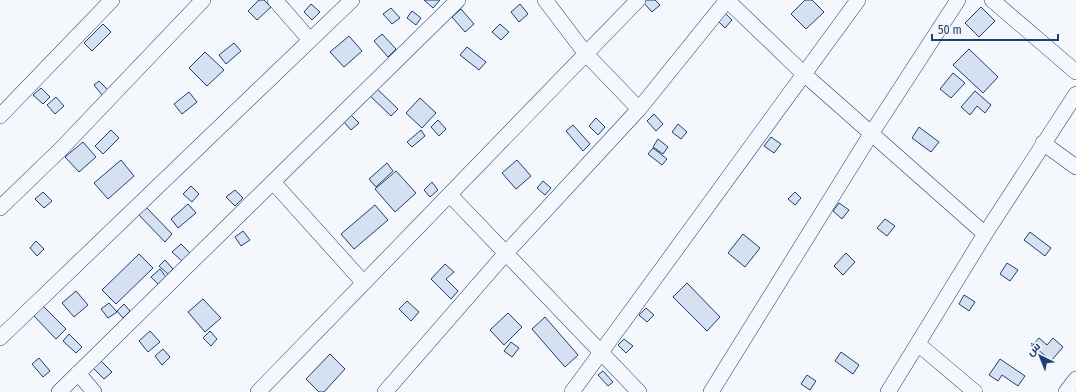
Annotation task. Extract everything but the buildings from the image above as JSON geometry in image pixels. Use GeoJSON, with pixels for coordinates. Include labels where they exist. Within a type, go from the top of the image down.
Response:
{"type":"FeatureCollection","features":[{"type":"Feature","properties":{"kind":"street"},"geometry":{"type":"LineString","coordinates":[[0,116],[112,0]]}},
{"type":"Feature","properties":{"kind":"street"},"geometry":{"type":"LineString","coordinates":[[0,208],[61,149],[203,0]]}},
{"type":"Feature","properties":{"kind":"street"},"geometry":{"type":"LineString","coordinates":[[275,0],[310,40]]}},
{"type":"Feature","properties":{"kind":"street"},"geometry":{"type":"LineString","coordinates":[[0,338],[352,0]]}},
{"type":"Feature","properties":{"kind":"street"},"geometry":{"type":"LineString","coordinates":[[59,392],[458,0]]}},
{"type":"Feature","properties":{"kind":"street"},"geometry":{"type":"LineString","coordinates":[[545,0],[586,54],[639,109]]}},
{"type":"Feature","properties":{"kind":"street"},"geometry":{"type":"LineString","coordinates":[[258,392],[638,0]]}},
{"type":"Feature","properties":{"kind":"street"},"geometry":{"type":"LineString","coordinates":[[385,392],[506,253],[639,109],[727,0],[804,74],[985,234]]}},
{"type":"Feature","properties":{"kind":"street"},"geometry":{"type":"LineString","coordinates":[[572,392],[858,0]]}},
{"type":"Feature","properties":{"kind":"street"},"geometry":{"type":"LineString","coordinates":[[711,392],[871,134],[958,0]]}},
{"type":"Feature","properties":{"kind":"street"},"geometry":{"type":"LineString","coordinates":[[992,0],[1076,72]]}},
{"type":"Feature","properties":{"kind":"street"},"geometry":{"type":"LineString","coordinates":[[888,392],[985,234],[1076,94]]}},
{"type":"Feature","properties":{"kind":"street"},"geometry":{"type":"LineString","coordinates":[[1043,143],[1076,166]]}},
{"type":"Feature","properties":{"kind":"street"},"geometry":{"type":"LineString","coordinates":[[274,182],[363,282]]}},
{"type":"Feature","properties":{"kind":"street"},"geometry":{"type":"LineString","coordinates":[[450,195],[639,392]]}},
{"type":"Feature","properties":{"kind":"street"},"geometry":{"type":"LineString","coordinates":[[918,344],[975,392]]}},
{"type":"Feature","properties":{"kind":"street"},"geometry":{"type":"LineString","coordinates":[[78,373],[94,392]]}},
{"type":"Feature","properties":{"kind":"street"},"geometry":{"type":"LineString","coordinates":[[1066,392],[1076,379]]}}]}
